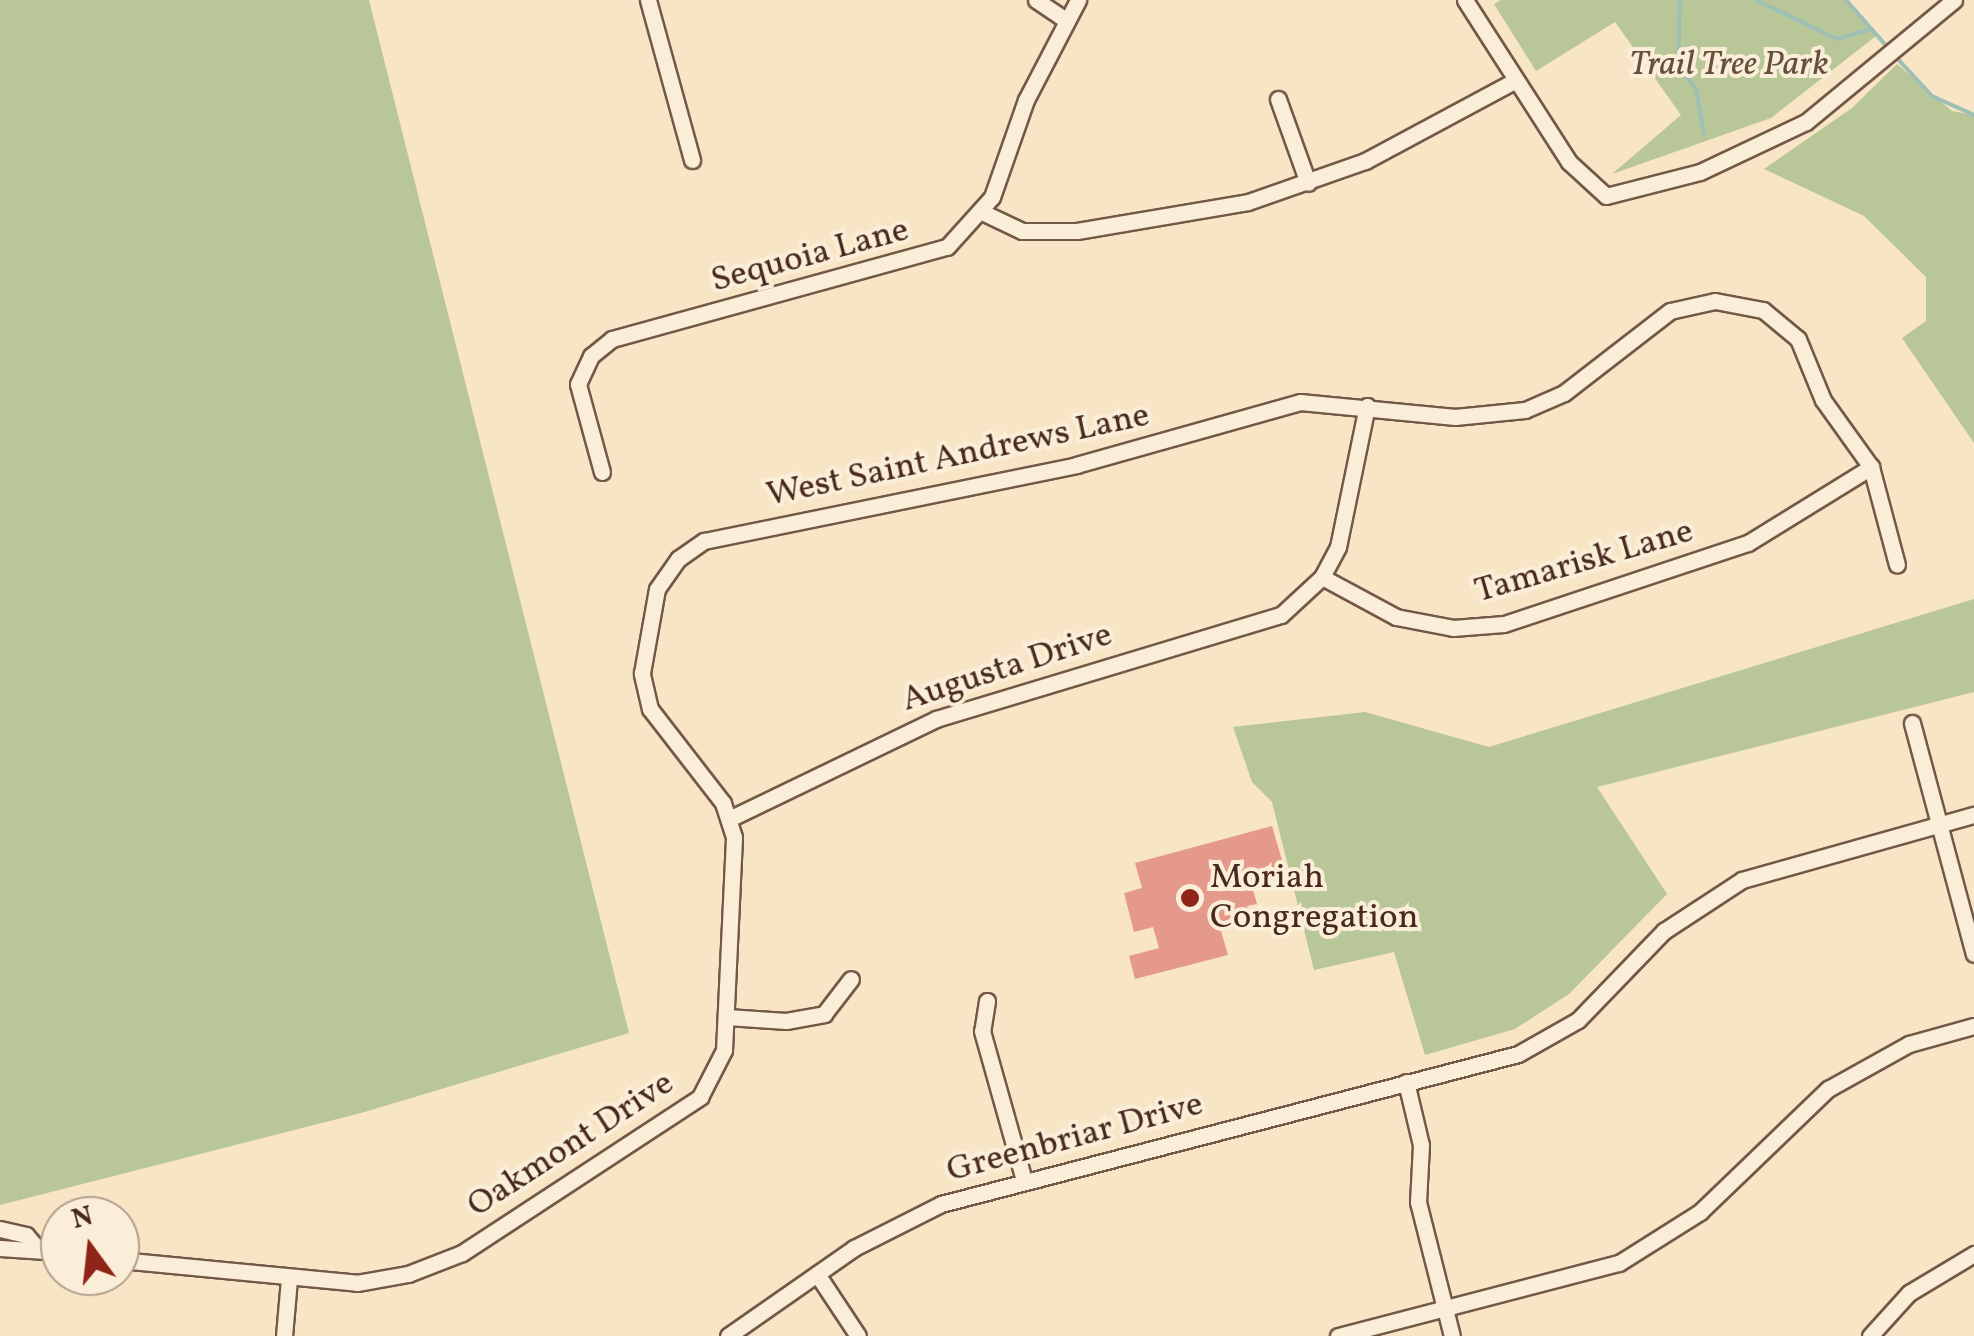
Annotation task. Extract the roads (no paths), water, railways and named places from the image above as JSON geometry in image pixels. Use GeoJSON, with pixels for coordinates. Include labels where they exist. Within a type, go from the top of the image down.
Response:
{"type":"FeatureCollection","features":[{"type":"Feature","properties":{"kind":"street"},"geometry":{"type":"LineString","coordinates":[[648,0],[692,160]]}},
{"type":"Feature","properties":{"kind":"street"},"geometry":{"type":"LineString","coordinates":[[1036,0],[1066,20]]}},
{"type":"Feature","properties":{"kind":"street","name":"Sequoia Lane"},"geometry":{"type":"LineString","coordinates":[[602,472],[578,384],[591,356],[612,339],[924,259],[982,212],[1078,0]]}},
{"type":"Feature","properties":{"kind":"street"},"geometry":{"type":"LineString","coordinates":[[1465,0],[1569,162],[1606,196],[1757,149],[1878,65],[1954,0]]}},
{"type":"Feature","properties":{"kind":"street"},"geometry":{"type":"LineString","coordinates":[[982,212],[1022,230],[1077,231],[1198,213],[1308,183],[1514,81]]}},
{"type":"Feature","properties":{"kind":"street"},"geometry":{"type":"LineString","coordinates":[[1278,98],[1308,183]]}},
{"type":"Feature","properties":{"kind":"street","name":"West Saint Andrews Lane"},"geometry":{"type":"LineString","coordinates":[[657,588],[690,549],[724,535],[1076,465],[1288,404],[1367,406],[1455,418],[1525,410],[1564,393],[1670,311],[1738,303],[1788,325],[1823,400],[1871,466]]}},
{"type":"Feature","properties":{"kind":"street"},"geometry":{"type":"LineString","coordinates":[[1322,577],[1348,522],[1367,406]]}},
{"type":"Feature","properties":{"kind":"street"},"geometry":{"type":"LineString","coordinates":[[1871,466],[1898,564]]}},
{"type":"Feature","properties":{"kind":"street","name":"Tamarisk Lane"},"geometry":{"type":"LineString","coordinates":[[1322,577],[1396,616],[1453,628],[1504,624],[1748,543],[1871,466]]}},
{"type":"Feature","properties":{"kind":"street","name":"Augusta Drive"},"geometry":{"type":"LineString","coordinates":[[729,819],[936,718],[1260,626],[1308,592],[1322,577]]}},
{"type":"Feature","properties":{"kind":"street","name":"Oakmont Drive"},"geometry":{"type":"LineString","coordinates":[[140,1262],[289,1280],[374,1282],[462,1253],[684,1113],[720,1066],[736,880],[729,819],[650,710],[643,648],[657,588]]}},
{"type":"Feature","properties":{"kind":"street"},"geometry":{"type":"LineString","coordinates":[[1912,723],[1974,954]]}},
{"type":"Feature","properties":{"kind":"street","name":"Greenbriar Drive"},"geometry":{"type":"LineString","coordinates":[[728,1336],[904,1220],[1024,1180],[1468,1066],[1546,1042],[1606,994],[1664,931],[1742,880],[1974,816]]}},
{"type":"Feature","properties":{"kind":"street"},"geometry":{"type":"LineString","coordinates":[[727,1016],[786,1021],[824,1014],[850,979]]}},
{"type":"Feature","properties":{"kind":"street"},"geometry":{"type":"LineString","coordinates":[[987,1002],[982,1032],[1024,1180]]}},
{"type":"Feature","properties":{"kind":"street"},"geometry":{"type":"LineString","coordinates":[[1338,1336],[1544,1284],[1644,1250],[1700,1212],[1828,1089],[1909,1044],[1974,1026]]}},
{"type":"Feature","properties":{"kind":"street"},"geometry":{"type":"LineString","coordinates":[[1406,1082],[1421,1145],[1418,1202],[1452,1336]]}},
{"type":"Feature","properties":{"kind":"street"},"geometry":{"type":"LineString","coordinates":[[0,1229],[26,1234],[40,1250]]}},
{"type":"Feature","properties":{"kind":"street"},"geometry":{"type":"LineString","coordinates":[[0,1248],[40,1250]]}},
{"type":"Feature","properties":{"kind":"street"},"geometry":{"type":"LineString","coordinates":[[1870,1336],[1908,1293],[1974,1254]]}},
{"type":"Feature","properties":{"kind":"street"},"geometry":{"type":"LineString","coordinates":[[817,1274],[858,1336]]}},
{"type":"Feature","properties":{"kind":"street"},"geometry":{"type":"LineString","coordinates":[[284,1336],[289,1280]]}},
{"type":"Feature","properties":{"kind":"waterway"},"geometry":{"type":"LineString","coordinates":[[1680,0],[1678,65],[1696,89],[1704,133]]}},
{"type":"Feature","properties":{"kind":"waterway"},"geometry":{"type":"LineString","coordinates":[[1756,0],[1837,39],[1869,30]]}},
{"type":"Feature","properties":{"kind":"waterway"},"geometry":{"type":"LineString","coordinates":[[1846,0],[1889,49]]}},
{"type":"Feature","properties":{"kind":"waterway"},"geometry":{"type":"LineString","coordinates":[[1895,56],[1932,96],[1974,115]]}},
{"type":"Feature","properties":{"kind":"place","name":"Moriah Congregation"},"geometry":{"type":"Point","coordinates":[1190,898]}},
{"type":"Feature","properties":{"kind":"park label","name":"Trail Tree Park"},"geometry":{"type":"Point","coordinates":[1729,65]}}]}
